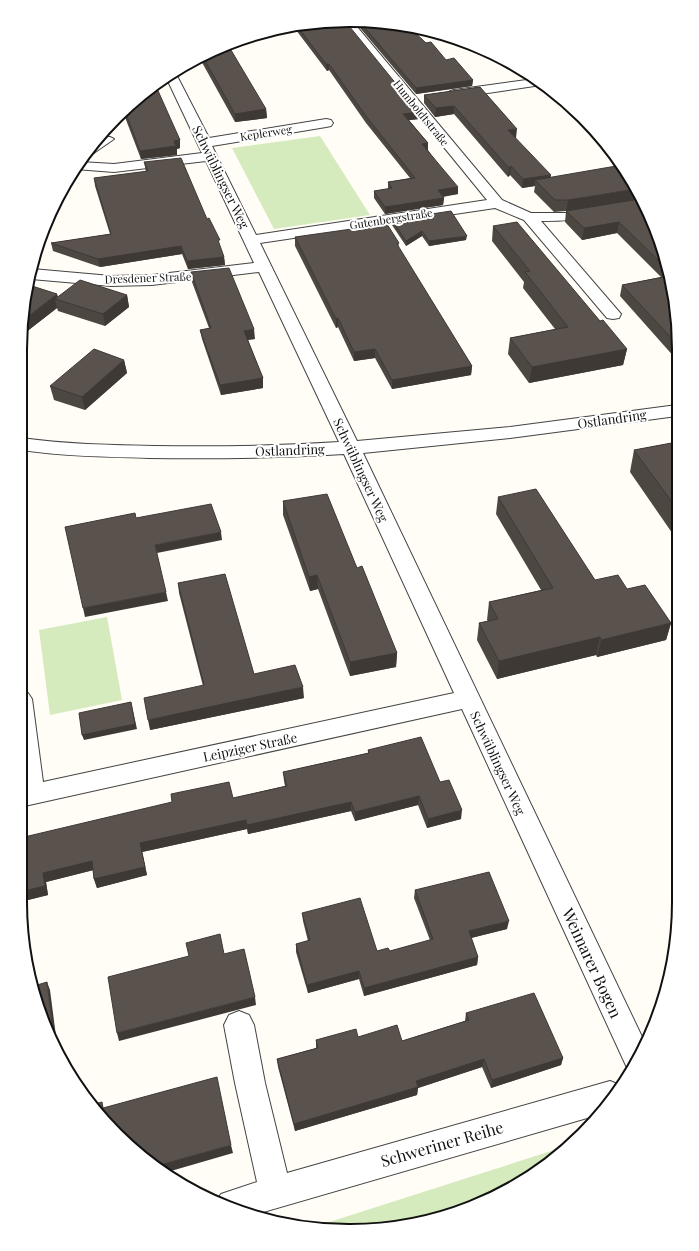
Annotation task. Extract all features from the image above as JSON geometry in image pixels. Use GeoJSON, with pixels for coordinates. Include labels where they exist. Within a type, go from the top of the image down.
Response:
{"type":"FeatureCollection","features":[{"type":"Feature","properties":{"kind":"street","name":"Humboldtstraße"},"geometry":{"type":"LineString","coordinates":[[352,27],[497,203]]}},
{"type":"Feature","properties":{"kind":"street","name":"Schwüblingser Weg"},"geometry":{"type":"LineString","coordinates":[[173,79],[350,447],[546,867]]}},
{"type":"Feature","properties":{"kind":"street"},"geometry":{"type":"LineString","coordinates":[[441,96],[532,83]]}},
{"type":"Feature","properties":{"kind":"street"},"geometry":{"type":"LineString","coordinates":[[411,100],[426,98]]}},
{"type":"Feature","properties":{"kind":"street","name":"Keplerweg"},"geometry":{"type":"LineString","coordinates":[[84,166],[114,168],[326,123]]}},
{"type":"Feature","properties":{"kind":"street"},"geometry":{"type":"LineString","coordinates":[[497,203],[529,217],[566,217],[604,210]]}},
{"type":"Feature","properties":{"kind":"street","name":"Gutenbergstraße"},"geometry":{"type":"LineString","coordinates":[[251,240],[497,203]]}},
{"type":"Feature","properties":{"kind":"street"},"geometry":{"type":"LineString","coordinates":[[529,217],[613,314]]}},
{"type":"Feature","properties":{"kind":"street","name":"Dresdener Straße"},"geometry":{"type":"LineString","coordinates":[[36,274],[111,281],[152,280],[264,267]]}},
{"type":"Feature","properties":{"kind":"street","name":"Ostlandring"},"geometry":{"type":"LineString","coordinates":[[27,445],[47,448],[202,453],[288,451],[486,435],[672,411]]}},
{"type":"Feature","properties":{"kind":"street","name":"Leipziger Straße"},"geometry":{"type":"LineString","coordinates":[[27,795],[468,699]]}},
{"type":"Feature","properties":{"kind":"street","name":"Weimarer Bogen"},"geometry":{"type":"LineString","coordinates":[[546,867],[634,1053]]}},
{"type":"Feature","properties":{"kind":"street"},"geometry":{"type":"LineString","coordinates":[[239,1025],[250,1083],[275,1192]]}},
{"type":"Feature","properties":{"kind":"street","name":"Schweriner Reihe"},"geometry":{"type":"LineString","coordinates":[[237,1203],[606,1097]]}},
{"type":"Feature","properties":{"kind":"lane"},"geometry":{"type":"LineString","coordinates":[[100,145],[110,139]]}},
{"type":"Feature","properties":{"kind":"green space"},"geometry":{"type":"Polygon","coordinates":[[[320,136],[370,215],[274,229],[232,148],[320,136]]]}},
{"type":"Feature","properties":{"kind":"green space"},"geometry":{"type":"Polygon","coordinates":[[[107,617],[122,700],[50,715],[39,630],[107,617]]]}},
{"type":"Feature","properties":{"kind":"green space"},"geometry":{"type":"Polygon","coordinates":[[[555,1150],[529,1170],[511,1181],[492,1191],[453,1207],[412,1218],[392,1221],[350,1224],[327,1223],[555,1150]]]}},
{"type":"Feature","properties":{"kind":"building"},"geometry":{"type":"Polygon","coordinates":[[[350,27],[419,112],[403,114],[428,143],[422,144],[458,187],[438,190],[444,198],[385,207],[374,191],[392,188],[388,182],[415,178],[366,116],[329,64],[326,64],[301,31],[350,27]]]}},
{"type":"Feature","properties":{"kind":"building"},"geometry":{"type":"Polygon","coordinates":[[[365,28],[417,34],[426,43],[431,42],[446,60],[454,58],[473,80],[416,88],[365,28]]]}},
{"type":"Feature","properties":{"kind":"building"},"geometry":{"type":"Polygon","coordinates":[[[231,50],[266,109],[235,114],[205,61],[231,50]]]}},
{"type":"Feature","properties":{"kind":"building"},"geometry":{"type":"Polygon","coordinates":[[[480,87],[517,129],[508,130],[551,175],[523,179],[511,166],[509,168],[454,106],[436,108],[424,95],[480,87]]]}},
{"type":"Feature","properties":{"kind":"building"},"geometry":{"type":"Polygon","coordinates":[[[158,90],[180,140],[174,141],[176,146],[140,151],[127,116],[158,90]]]}},
{"type":"Feature","properties":{"kind":"building"},"geometry":{"type":"Polygon","coordinates":[[[181,158],[207,219],[209,218],[220,240],[218,240],[224,257],[187,261],[181,246],[98,259],[51,243],[111,234],[94,178],[148,171],[144,162],[181,158]]]}},
{"type":"Feature","properties":{"kind":"building"},"geometry":{"type":"Polygon","coordinates":[[[615,166],[630,190],[568,200],[555,200],[535,180],[615,166]]]}},
{"type":"Feature","properties":{"kind":"building"},"geometry":{"type":"Polygon","coordinates":[[[635,200],[655,246],[660,262],[619,222],[584,228],[566,211],[635,200]]]}},
{"type":"Feature","properties":{"kind":"building"},"geometry":{"type":"Polygon","coordinates":[[[451,211],[467,236],[429,241],[422,231],[406,241],[392,220],[451,211]]]}},
{"type":"Feature","properties":{"kind":"building"},"geometry":{"type":"Polygon","coordinates":[[[517,222],[600,321],[603,320],[627,349],[532,367],[510,338],[568,327],[525,272],[530,271],[493,226],[517,222]]]}},
{"type":"Feature","properties":{"kind":"building"},"geometry":{"type":"Polygon","coordinates":[[[387,224],[399,243],[397,244],[472,366],[392,380],[375,349],[354,352],[338,318],[336,319],[295,237],[387,224]]]}},
{"type":"Feature","properties":{"kind":"building"},"geometry":{"type":"Polygon","coordinates":[[[229,268],[254,329],[244,331],[263,378],[220,385],[200,330],[211,328],[191,272],[229,268]]]}},
{"type":"Feature","properties":{"kind":"building"},"geometry":{"type":"Polygon","coordinates":[[[664,277],[669,307],[671,338],[622,285],[664,277]]]}},
{"type":"Feature","properties":{"kind":"building"},"geometry":{"type":"Polygon","coordinates":[[[80,280],[127,295],[103,314],[55,299],[80,280]]]}},
{"type":"Feature","properties":{"kind":"building"},"geometry":{"type":"Polygon","coordinates":[[[33,286],[57,294],[29,315],[33,286]]]}},
{"type":"Feature","properties":{"kind":"building"},"geometry":{"type":"Polygon","coordinates":[[[94,349],[124,360],[82,397],[50,386],[94,349]]]}},
{"type":"Feature","properties":{"kind":"building"},"geometry":{"type":"Polygon","coordinates":[[[672,443],[672,502],[634,450],[672,443]]]}},
{"type":"Feature","properties":{"kind":"building"},"geometry":{"type":"Polygon","coordinates":[[[536,489],[595,580],[618,575],[627,589],[645,585],[671,623],[601,640],[600,637],[499,661],[479,623],[498,619],[489,602],[553,588],[498,497],[536,489]]]}},
{"type":"Feature","properties":{"kind":"building"},"geometry":{"type":"Polygon","coordinates":[[[327,494],[357,568],[362,566],[397,653],[350,662],[317,575],[309,577],[283,501],[327,494]]]}},
{"type":"Feature","properties":{"kind":"building"},"geometry":{"type":"Polygon","coordinates":[[[211,504],[221,532],[155,545],[166,592],[83,608],[65,527],[135,513],[136,518],[211,504]]]}},
{"type":"Feature","properties":{"kind":"building"},"geometry":{"type":"Polygon","coordinates":[[[225,574],[254,674],[295,665],[303,687],[148,720],[144,698],[204,685],[178,583],[225,574]]]}},
{"type":"Feature","properties":{"kind":"building"},"geometry":{"type":"Polygon","coordinates":[[[131,702],[135,724],[82,735],[79,713],[131,702]]]}},
{"type":"Feature","properties":{"kind":"building"},"geometry":{"type":"Polygon","coordinates":[[[421,737],[440,782],[449,780],[462,810],[428,819],[419,796],[355,812],[351,802],[247,825],[246,820],[140,843],[145,867],[94,879],[92,861],[43,873],[45,886],[27,890],[27,836],[172,802],[171,794],[229,782],[233,798],[287,786],[283,772],[369,753],[368,750],[421,737]]]}},
{"type":"Feature","properties":{"kind":"building"},"geometry":{"type":"Polygon","coordinates":[[[489,872],[509,921],[469,931],[478,957],[364,988],[359,971],[307,985],[296,944],[310,940],[302,913],[360,898],[377,951],[388,948],[390,951],[433,939],[415,890],[489,872]]]}},
{"type":"Feature","properties":{"kind":"building"},"geometry":{"type":"Polygon","coordinates":[[[220,934],[224,954],[244,949],[255,997],[117,1033],[108,977],[189,956],[186,943],[220,934]]]}},
{"type":"Feature","properties":{"kind":"building"},"geometry":{"type":"Polygon","coordinates":[[[47,982],[52,1026],[44,1005],[38,985],[47,982]]]}},
{"type":"Feature","properties":{"kind":"building"},"geometry":{"type":"Polygon","coordinates":[[[534,993],[563,1058],[492,1080],[484,1059],[416,1081],[418,1087],[294,1124],[277,1059],[318,1048],[316,1040],[356,1029],[358,1037],[397,1025],[402,1041],[469,1020],[466,1013],[534,993]]]}},
{"type":"Feature","properties":{"kind":"building"},"geometry":{"type":"Polygon","coordinates":[[[217,1077],[231,1145],[162,1164],[121,1130],[98,1103],[102,1102],[103,1108],[217,1077]]]}}]}
